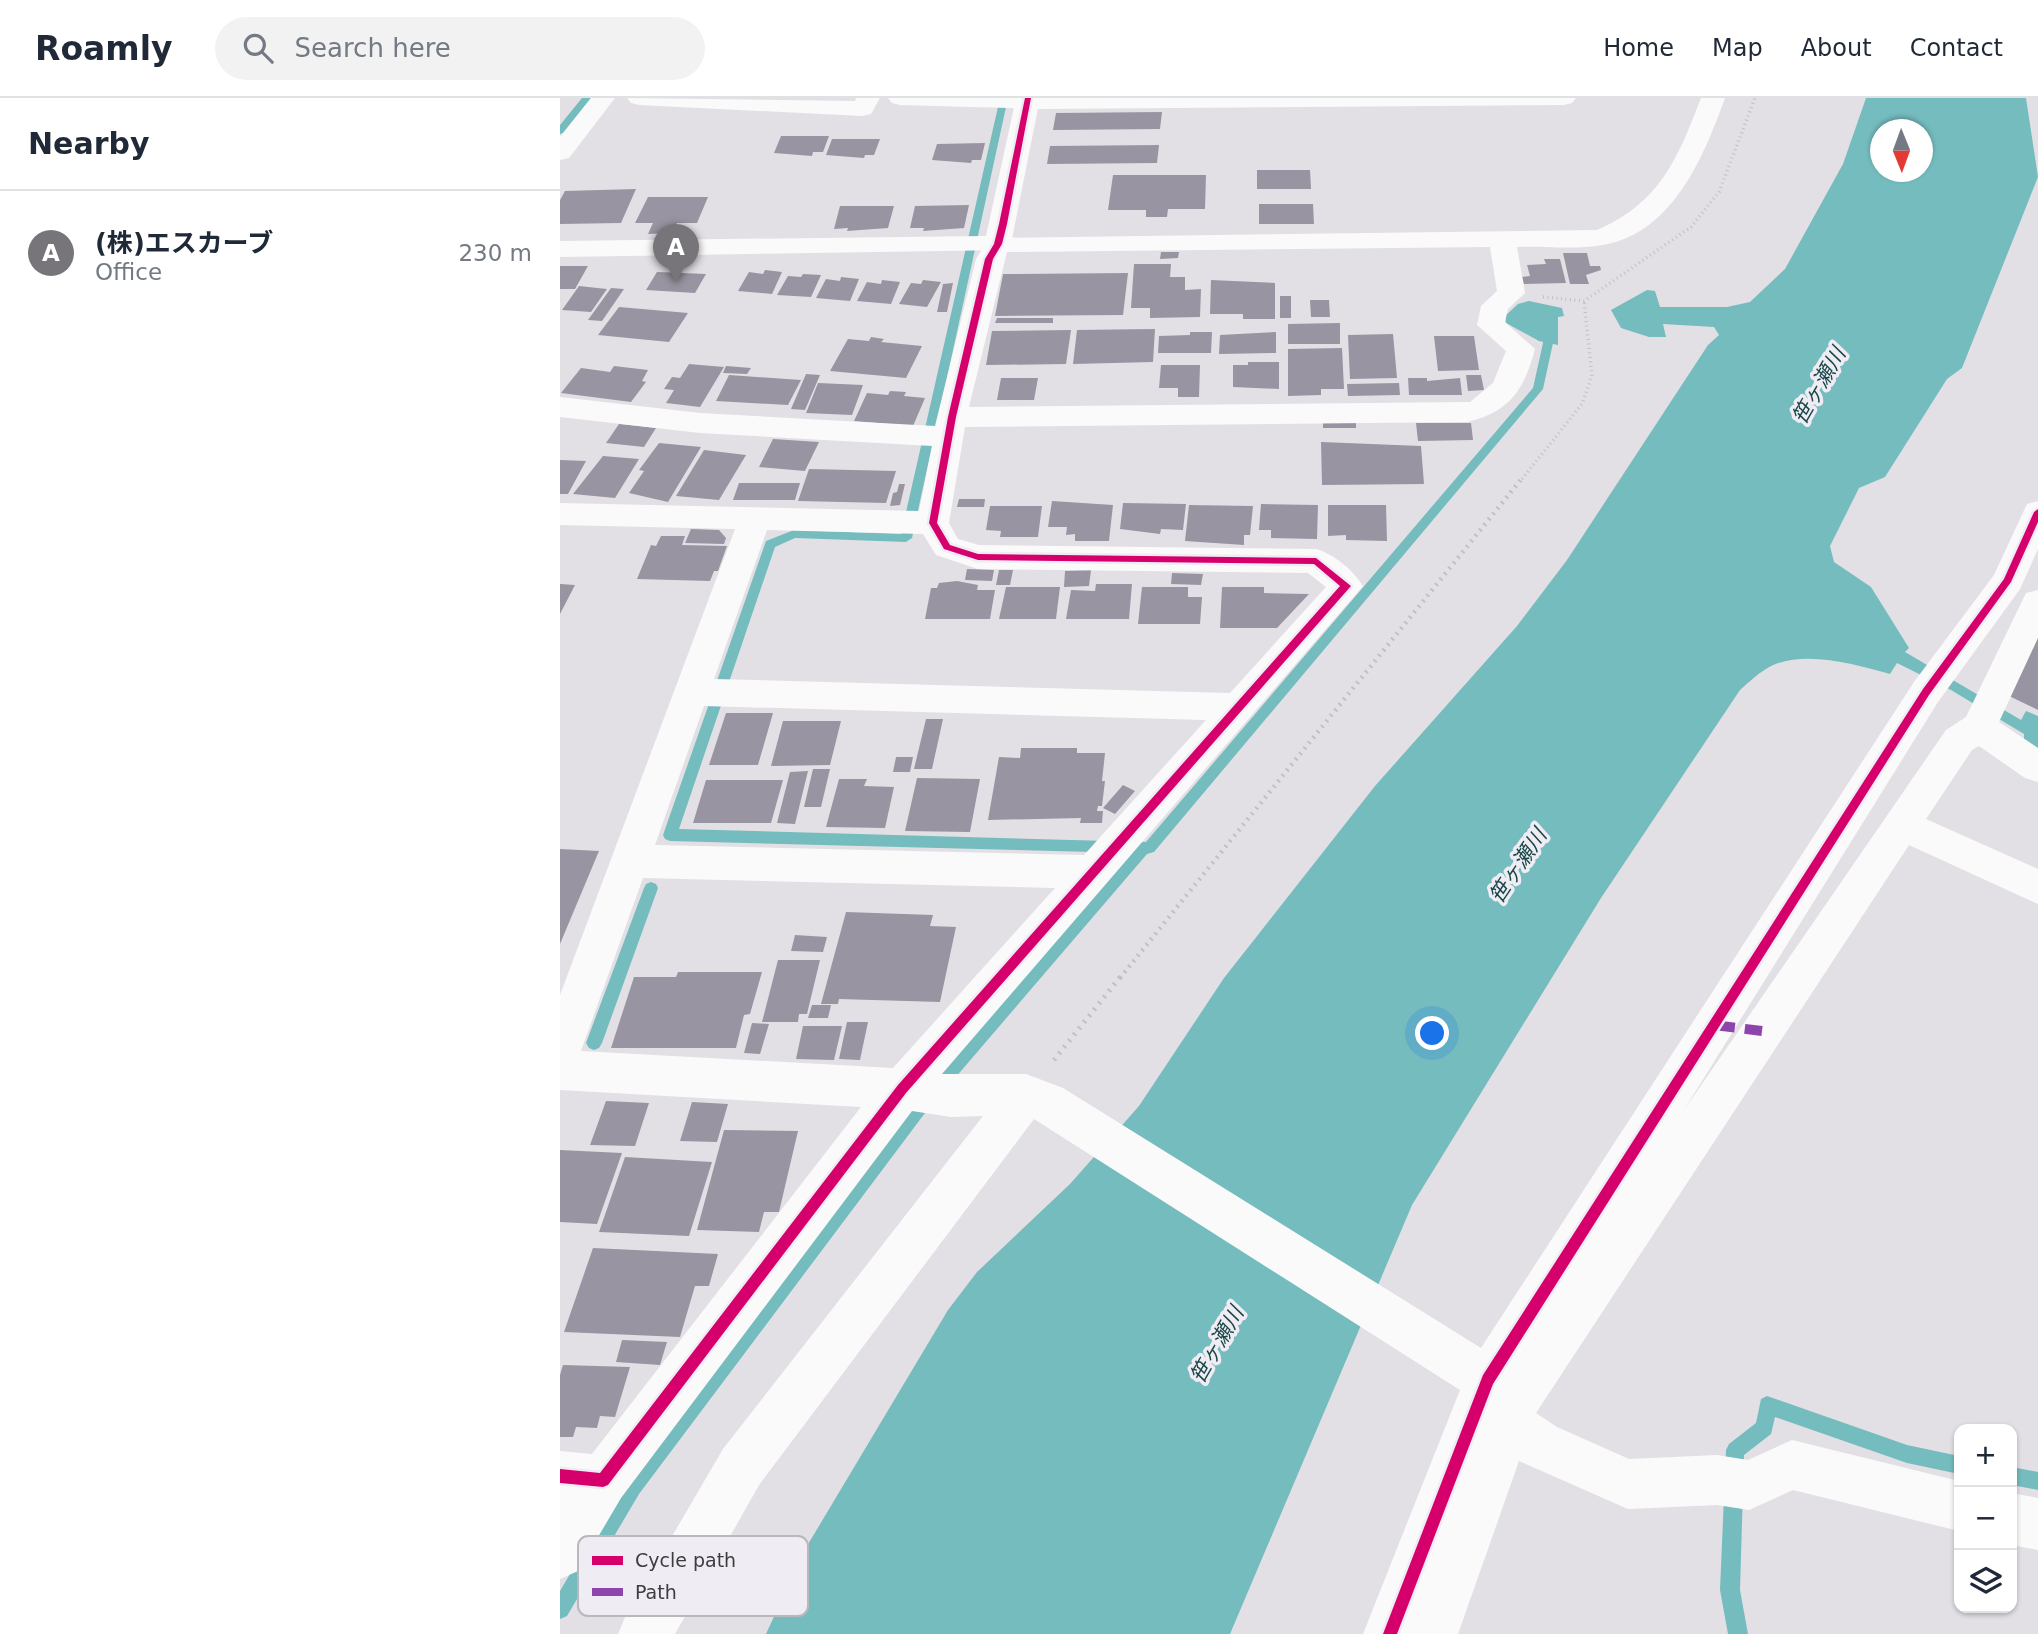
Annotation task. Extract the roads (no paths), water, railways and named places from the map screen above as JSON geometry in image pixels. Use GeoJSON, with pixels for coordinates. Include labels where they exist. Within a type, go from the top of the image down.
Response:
{"type":"FeatureCollection","features":[{"type":"Feature","properties":{"kind":"street"},"geometry":{"type":"LineString","coordinates":[[560,153],[603,98]]}},
{"type":"Feature","properties":{"kind":"street"},"geometry":{"type":"LineString","coordinates":[[639,98],[863,109],[868,98]]}},
{"type":"Feature","properties":{"kind":"street"},"geometry":{"type":"LineString","coordinates":[[900,98],[1016,101],[1564,98]]}},
{"type":"Feature","properties":{"kind":"street"},"geometry":{"type":"LineString","coordinates":[[560,249],[1601,238],[1628,229],[1651,209],[1684,171],[1713,98]]}},
{"type":"Feature","properties":{"kind":"street"},"geometry":{"type":"LineString","coordinates":[[917,522],[938,431],[989,260],[979,244],[1016,101]]}},
{"type":"Feature","properties":{"kind":"street"},"geometry":{"type":"LineString","coordinates":[[560,407],[700,423],[938,431],[1467,412],[1481,409],[1494,401],[1513,378],[1521,349],[1518,344],[1495,329],[1491,322],[1495,306],[1511,293],[1502,239]]}},
{"type":"Feature","properties":{"kind":"street"},"geometry":{"type":"LineString","coordinates":[[1390,1634],[1487,1390],[1938,676],[2008,580],[2038,512]]}},
{"type":"Feature","properties":{"kind":"street"},"geometry":{"type":"LineString","coordinates":[[560,514],[917,522],[947,547],[978,557],[1316,561],[1346,586],[1108,854],[920,1092],[581,1478],[560,1553]]}},
{"type":"Feature","properties":{"kind":"street"},"geometry":{"type":"LineString","coordinates":[[560,1051],[630,861],[711,693],[756,517]]}},
{"type":"Feature","properties":{"kind":"street"},"geometry":{"type":"LineString","coordinates":[[1487,1390],[1520,1390],[1959,740],[1986,714],[2038,600],[2008,580]]}},
{"type":"Feature","properties":{"kind":"street"},"geometry":{"type":"LineString","coordinates":[[711,693],[1237,707]]}},
{"type":"Feature","properties":{"kind":"street"},"geometry":{"type":"LineString","coordinates":[[1986,714],[2038,767]]}},
{"type":"Feature","properties":{"kind":"street"},"geometry":{"type":"LineString","coordinates":[[1902,824],[2038,887]]}},
{"type":"Feature","properties":{"kind":"street"},"geometry":{"type":"LineString","coordinates":[[630,861],[1108,854]]}},
{"type":"Feature","properties":{"kind":"street"},"geometry":{"type":"LineString","coordinates":[[560,1070],[1037,1099],[1487,1390],[1539,1445],[1628,1484],[1733,1482],[1792,1465],[1954,1505]]}},
{"type":"Feature","properties":{"kind":"street"},"geometry":{"type":"LineString","coordinates":[[701,1536],[741,1467],[1037,1099]]}},
{"type":"Feature","properties":{"kind":"street"},"geometry":{"type":"LineString","coordinates":[[1431,1634],[1487,1390]]}},
{"type":"Feature","properties":{"kind":"street"},"geometry":{"type":"LineString","coordinates":[[2017,1520],[2038,1524]]}},
{"type":"Feature","properties":{"kind":"street"},"geometry":{"type":"LineString","coordinates":[[645,1634],[655,1616]]}},
{"type":"Feature","properties":{"kind":"water","name":"笹ヶ瀬川"},"geometry":{"type":"Polygon","coordinates":[[[1866,98],[2026,98],[2038,177],[1962,368],[1947,379],[1885,477],[1859,488],[1830,546],[1834,562],[1871,587],[1909,648],[1905,652],[2021,720],[2026,711],[2038,716],[2038,751],[2024,742],[2024,734],[1951,690],[1897,663],[1890,674],[1827,660],[1794,660],[1766,669],[1740,690],[1601,898],[1412,1205],[1230,1634],[766,1634],[774,1616],[808,1616],[808,1544],[948,1310],[977,1272],[1070,1184],[1139,1106],[1224,978],[1375,786],[1517,626],[1567,560],[1708,345],[1719,335],[1714,327],[1663,324],[1666,337],[1649,337],[1621,328],[1611,310],[1647,290],[1655,291],[1660,307],[1727,307],[1750,302],[1785,269],[1843,164],[1866,98]]]}},
{"type":"Feature","properties":{"kind":"water"},"geometry":{"type":"Polygon","coordinates":[[[1529,301],[1562,308],[1564,316],[1558,317],[1558,345],[1539,341],[1506,323],[1505,316],[1518,304],[1529,301]]]}},
{"type":"Feature","properties":{"kind":"waterway"},"geometry":{"type":"LineString","coordinates":[[560,131],[587,98]]}},
{"type":"Feature","properties":{"kind":"waterway"},"geometry":{"type":"LineString","coordinates":[[1004,98],[906,538],[794,534],[770,544],[670,835],[1149,848],[1538,389],[1548,343],[1546,325]]}},
{"type":"Feature","properties":{"kind":"waterway"},"geometry":{"type":"LineString","coordinates":[[603,1536],[632,1487],[919,1108],[1144,848]]}},
{"type":"Feature","properties":{"kind":"waterway"},"geometry":{"type":"LineString","coordinates":[[594,1043],[651,888]]}},
{"type":"Feature","properties":{"kind":"waterway"},"geometry":{"type":"LineString","coordinates":[[1738,1634],[1730,1590],[1735,1450],[1765,1428],[1767,1405],[1907,1454],[1954,1464]]}},
{"type":"Feature","properties":{"kind":"waterway"},"geometry":{"type":"LineString","coordinates":[[2017,1477],[2038,1481]]}},
{"type":"Feature","properties":{"kind":"waterway"},"geometry":{"type":"LineString","coordinates":[[560,1609],[578,1578]]}},
{"type":"Feature","properties":{"kind":"place","name":"(株)エスカーブ"},"geometry":{"type":"Point","coordinates":[676,282]}}]}
